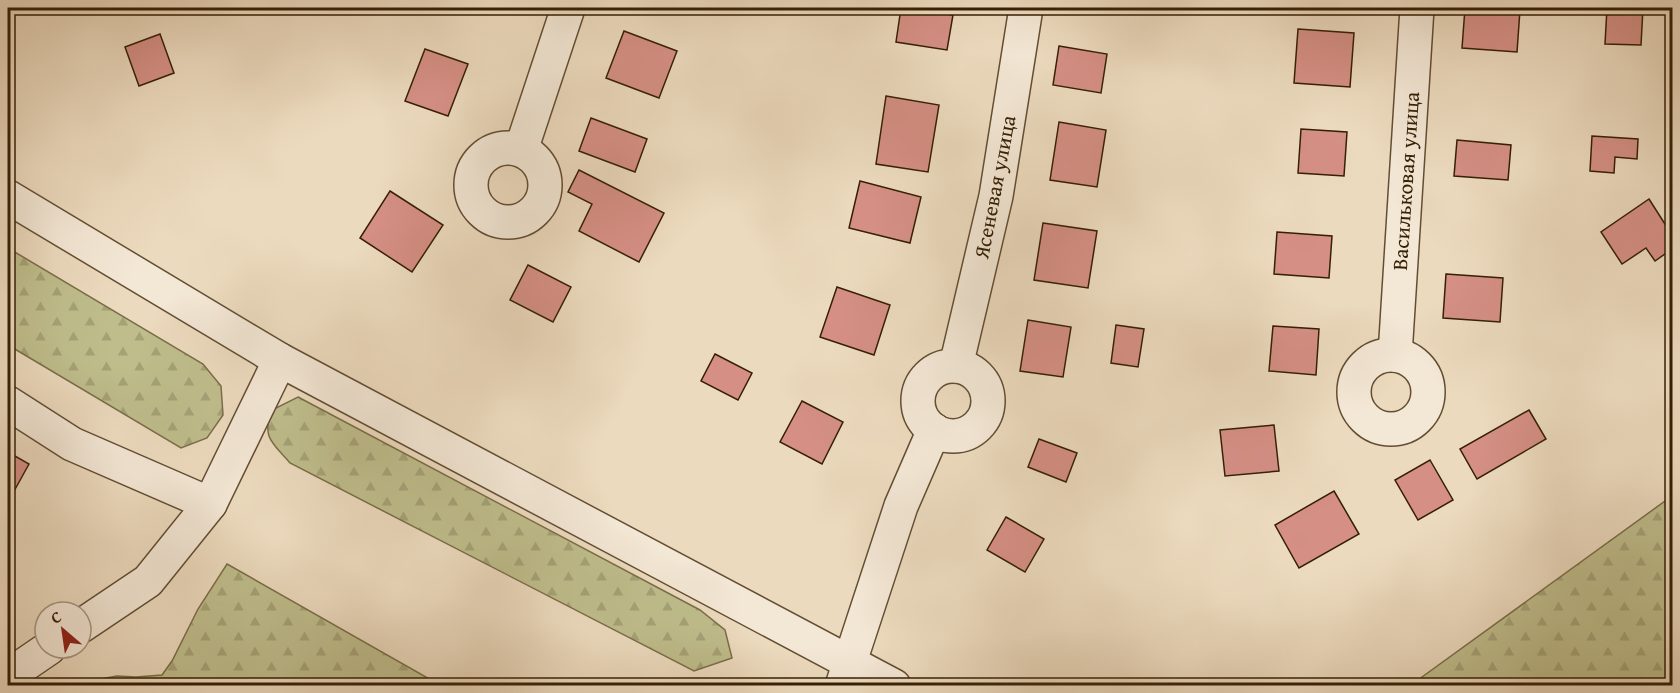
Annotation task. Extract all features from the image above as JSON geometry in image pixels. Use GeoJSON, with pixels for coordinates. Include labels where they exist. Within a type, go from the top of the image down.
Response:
{"type":"FeatureCollection","features":[{"type":"Feature","properties":{"kind":"street"},"geometry":{"type":"LineString","coordinates":[[520,150],[568,8]]}},
{"type":"Feature","properties":{"kind":"street","name":"Ясеневая улица"},"geometry":{"type":"LineString","coordinates":[[957,366],[996,196],[1026,8]]}},
{"type":"Feature","properties":{"kind":"street","name":"Васильковая улица"},"geometry":{"type":"LineString","coordinates":[[1395,355],[1417,8]]}},
{"type":"Feature","properties":{"kind":"street"},"geometry":{"type":"LineString","coordinates":[[8,197],[280,360],[845,674],[894,686]]}},
{"type":"Feature","properties":{"kind":"street"},"geometry":{"type":"LineString","coordinates":[[93,618],[148,581],[210,504],[280,360]]}},
{"type":"Feature","properties":{"kind":"street"},"geometry":{"type":"LineString","coordinates":[[957,366],[968,369],[977,375],[988,395],[988,407],[984,418],[977,427],[956,436],[944,435],[934,430],[925,422],[918,401],[920,390],[926,379],[934,371],[945,367],[957,366]]}},
{"type":"Feature","properties":{"kind":"street"},"geometry":{"type":"LineString","coordinates":[[8,403],[72,444],[210,504]]}},
{"type":"Feature","properties":{"kind":"street"},"geometry":{"type":"LineString","coordinates":[[845,674],[902,507],[934,430]]}},
{"type":"Feature","properties":{"kind":"street"},"geometry":{"type":"LineString","coordinates":[[8,676],[33,659]]}},
{"type":"Feature","properties":{"kind":"green space"},"geometry":{"type":"Polygon","coordinates":[[[8,248],[203,364],[221,386],[223,415],[207,438],[181,448],[8,345],[8,248]]]}},
{"type":"Feature","properties":{"kind":"green space"},"geometry":{"type":"Polygon","coordinates":[[[298,397],[700,610],[725,630],[732,658],[694,671],[290,463],[270,440],[268,427],[272,410],[298,397]]]}},
{"type":"Feature","properties":{"kind":"green space"},"geometry":{"type":"Polygon","coordinates":[[[1672,496],[1672,685],[1414,685],[1422,677],[1672,496]]]}},
{"type":"Feature","properties":{"kind":"green space"},"geometry":{"type":"Polygon","coordinates":[[[227,564],[440,685],[67,685],[117,676],[162,675],[172,661],[198,609],[227,564]]]}},
{"type":"Feature","properties":{"kind":"building"},"geometry":{"type":"Polygon","coordinates":[[[901,8],[953,15],[947,50],[896,42],[901,8]]]}},
{"type":"Feature","properties":{"kind":"building"},"geometry":{"type":"Polygon","coordinates":[[[1465,8],[1520,10],[1517,52],[1462,48],[1465,8]]]}},
{"type":"Feature","properties":{"kind":"building"},"geometry":{"type":"Polygon","coordinates":[[[1607,8],[1643,8],[1641,45],[1605,44],[1607,8]]]}},
{"type":"Feature","properties":{"kind":"building"},"geometry":{"type":"Polygon","coordinates":[[[1298,29],[1354,33],[1350,87],[1294,83],[1298,29]]]}},
{"type":"Feature","properties":{"kind":"building"},"geometry":{"type":"Polygon","coordinates":[[[624,31],[677,51],[659,98],[606,78],[624,31]]]}},
{"type":"Feature","properties":{"kind":"building"},"geometry":{"type":"Polygon","coordinates":[[[160,34],[174,73],[139,86],[125,47],[160,34]]]}},
{"type":"Feature","properties":{"kind":"building"},"geometry":{"type":"Polygon","coordinates":[[[1059,46],[1107,54],[1101,93],[1053,85],[1059,46]]]}},
{"type":"Feature","properties":{"kind":"building"},"geometry":{"type":"Polygon","coordinates":[[[425,49],[468,64],[448,116],[405,101],[425,49]]]}},
{"type":"Feature","properties":{"kind":"building"},"geometry":{"type":"Polygon","coordinates":[[[886,96],[939,105],[928,172],[876,164],[886,96]]]}},
{"type":"Feature","properties":{"kind":"building"},"geometry":{"type":"Polygon","coordinates":[[[591,118],[647,139],[635,172],[579,151],[591,118]]]}},
{"type":"Feature","properties":{"kind":"building"},"geometry":{"type":"Polygon","coordinates":[[[1059,122],[1106,130],[1097,187],[1050,180],[1059,122]]]}},
{"type":"Feature","properties":{"kind":"building"},"geometry":{"type":"Polygon","coordinates":[[[1301,129],[1347,132],[1344,176],[1298,173],[1301,129]]]}},
{"type":"Feature","properties":{"kind":"building"},"geometry":{"type":"Polygon","coordinates":[[[1592,136],[1638,139],[1637,159],[1615,157],[1614,173],[1590,171],[1592,136]]]}},
{"type":"Feature","properties":{"kind":"building"},"geometry":{"type":"Polygon","coordinates":[[[1457,140],[1511,145],[1508,180],[1454,176],[1457,140]]]}},
{"type":"Feature","properties":{"kind":"building"},"geometry":{"type":"Polygon","coordinates":[[[579,170],[664,213],[639,262],[579,231],[592,204],[568,192],[579,170]]]}},
{"type":"Feature","properties":{"kind":"building"},"geometry":{"type":"Polygon","coordinates":[[[860,181],[921,197],[910,243],[849,228],[860,181]]]}},
{"type":"Feature","properties":{"kind":"building"},"geometry":{"type":"Polygon","coordinates":[[[390,191],[443,225],[412,272],[360,238],[390,191]]]}},
{"type":"Feature","properties":{"kind":"building"},"geometry":{"type":"Polygon","coordinates":[[[1649,199],[1672,235],[1672,249],[1655,261],[1646,248],[1622,264],[1601,232],[1649,199]]]}},
{"type":"Feature","properties":{"kind":"building"},"geometry":{"type":"Polygon","coordinates":[[[1043,223],[1097,231],[1088,288],[1034,280],[1043,223]]]}},
{"type":"Feature","properties":{"kind":"building"},"geometry":{"type":"Polygon","coordinates":[[[1277,232],[1332,236],[1329,278],[1274,274],[1277,232]]]}},
{"type":"Feature","properties":{"kind":"building"},"geometry":{"type":"Polygon","coordinates":[[[528,265],[571,287],[553,322],[510,300],[528,265]]]}},
{"type":"Feature","properties":{"kind":"building"},"geometry":{"type":"Polygon","coordinates":[[[1446,274],[1503,278],[1500,322],[1443,318],[1446,274]]]}},
{"type":"Feature","properties":{"kind":"building"},"geometry":{"type":"Polygon","coordinates":[[[837,287],[890,305],[874,355],[820,337],[837,287]]]}},
{"type":"Feature","properties":{"kind":"building"},"geometry":{"type":"Polygon","coordinates":[[[1028,320],[1071,327],[1063,377],[1020,371],[1028,320]]]}},
{"type":"Feature","properties":{"kind":"building"},"geometry":{"type":"Polygon","coordinates":[[[1116,325],[1144,329],[1138,367],[1111,363],[1116,325]]]}},
{"type":"Feature","properties":{"kind":"building"},"geometry":{"type":"Polygon","coordinates":[[[1273,326],[1319,329],[1316,375],[1269,371],[1273,326]]]}},
{"type":"Feature","properties":{"kind":"building"},"geometry":{"type":"Polygon","coordinates":[[[715,354],[752,373],[738,400],[701,381],[715,354]]]}},
{"type":"Feature","properties":{"kind":"building"},"geometry":{"type":"Polygon","coordinates":[[[802,401],[843,422],[822,464],[780,442],[802,401]]]}},
{"type":"Feature","properties":{"kind":"building"},"geometry":{"type":"Polygon","coordinates":[[[1529,410],[1546,439],[1477,479],[1460,449],[1529,410]]]}},
{"type":"Feature","properties":{"kind":"building"},"geometry":{"type":"Polygon","coordinates":[[[1274,425],[1279,471],[1225,476],[1220,430],[1274,425]]]}},
{"type":"Feature","properties":{"kind":"building"},"geometry":{"type":"Polygon","coordinates":[[[1039,439],[1077,453],[1066,482],[1028,467],[1039,439]]]}},
{"type":"Feature","properties":{"kind":"building"},"geometry":{"type":"Polygon","coordinates":[[[8,452],[29,464],[8,502],[8,452]]]}},
{"type":"Feature","properties":{"kind":"building"},"geometry":{"type":"Polygon","coordinates":[[[1430,460],[1453,500],[1418,520],[1395,480],[1430,460]]]}},
{"type":"Feature","properties":{"kind":"building"},"geometry":{"type":"Polygon","coordinates":[[[1334,491],[1359,534],[1299,568],[1275,525],[1334,491]]]}},
{"type":"Feature","properties":{"kind":"building"},"geometry":{"type":"Polygon","coordinates":[[[1006,517],[1044,539],[1025,572],[987,550],[1006,517]]]}}]}
